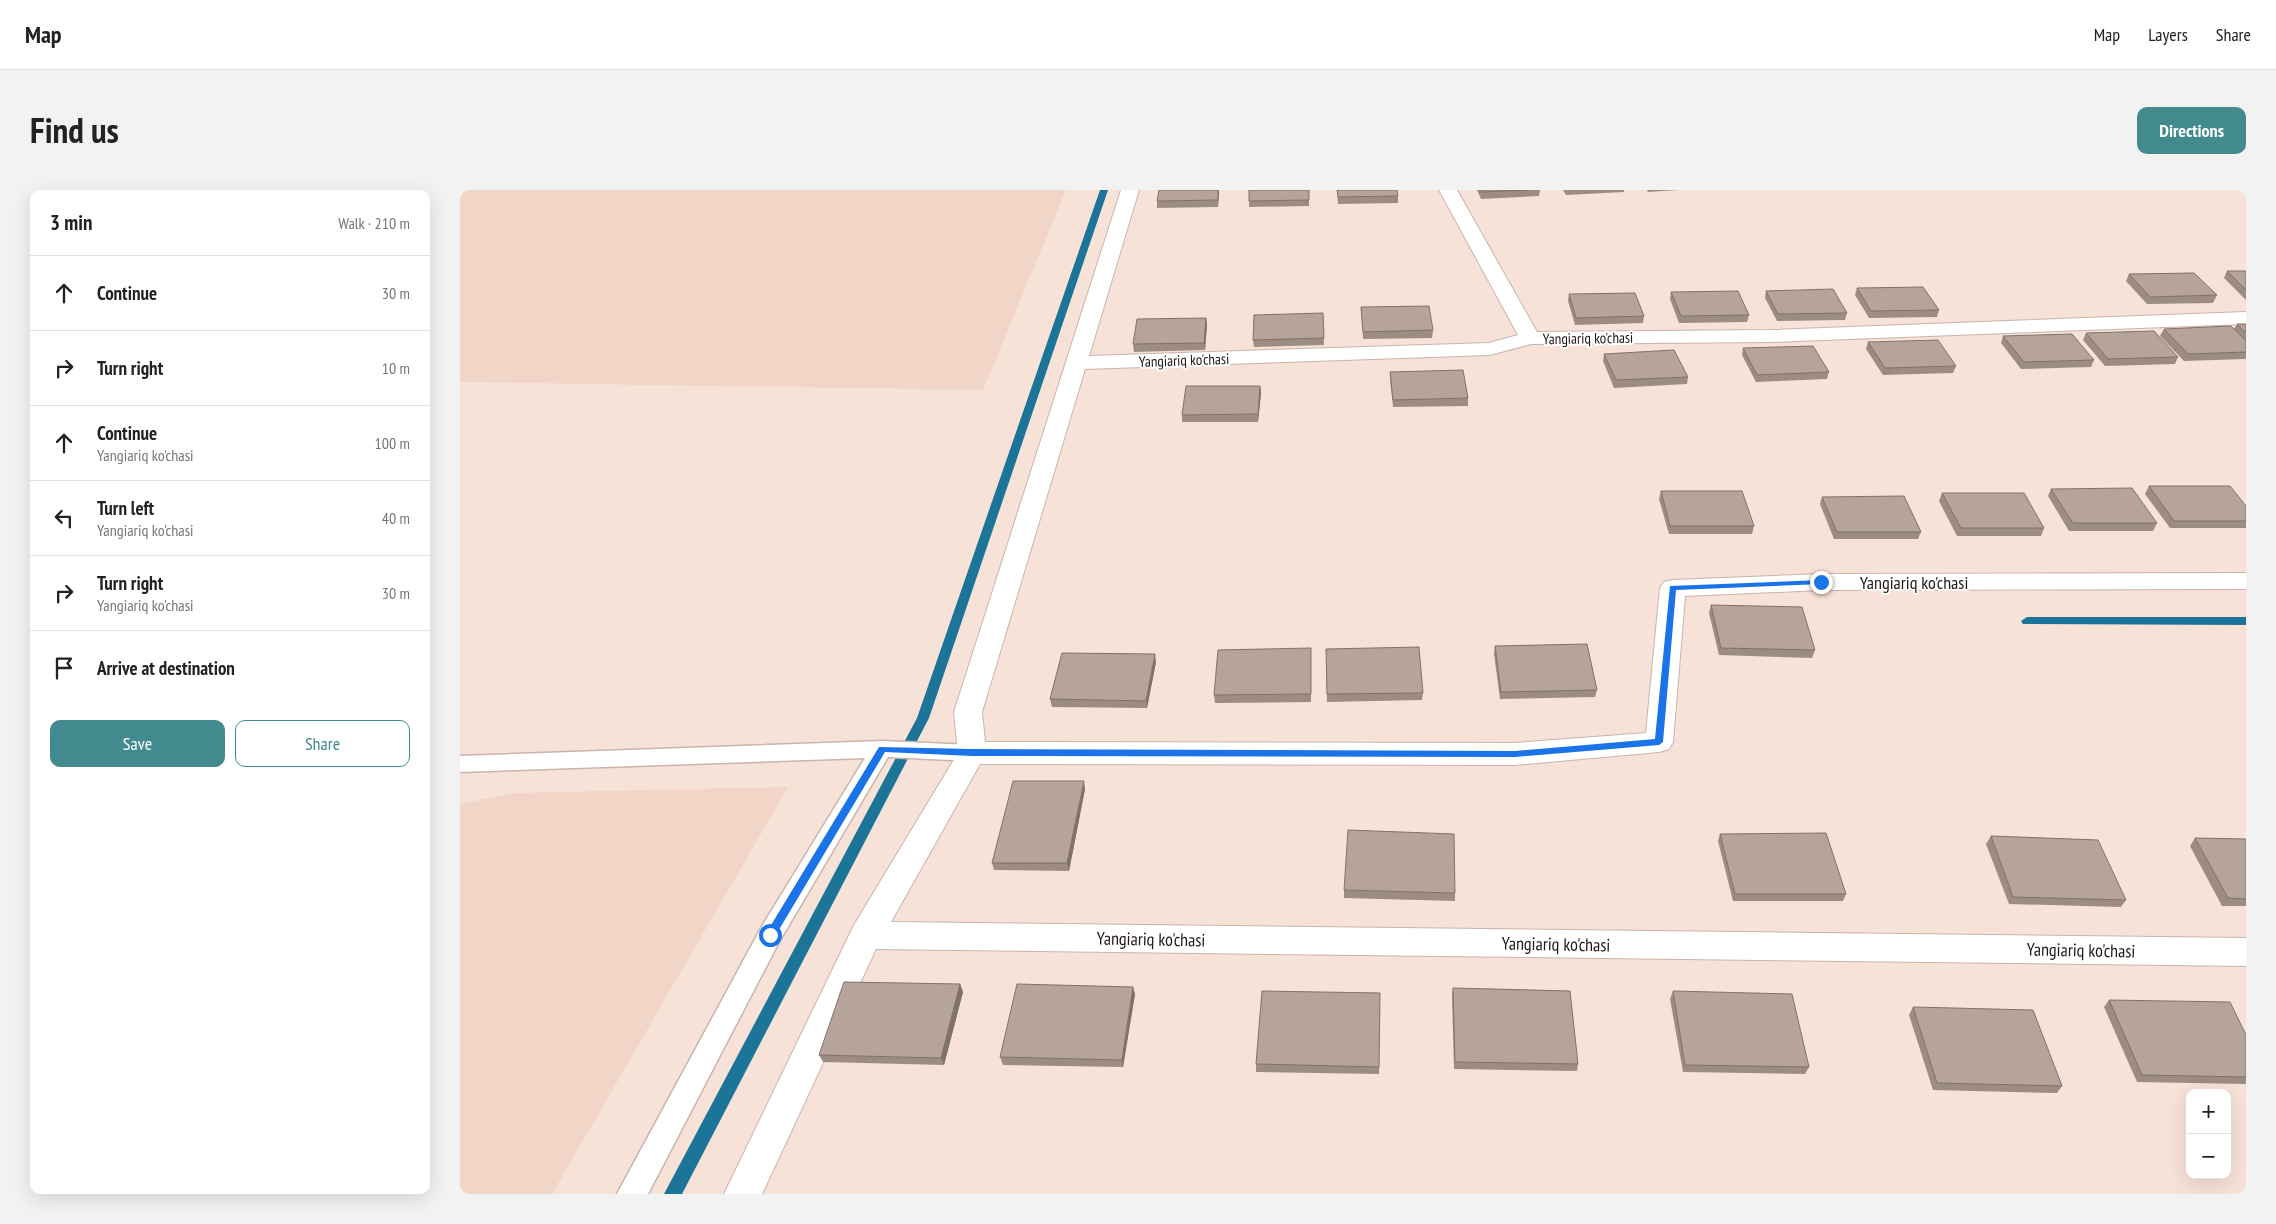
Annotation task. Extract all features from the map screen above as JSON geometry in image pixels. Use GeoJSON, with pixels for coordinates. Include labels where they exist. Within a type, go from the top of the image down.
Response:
{"type":"FeatureCollection","features":[{"type":"Feature","properties":{"kind":"street"},"geometry":{"type":"LineString","coordinates":[[743,1194],[866,935],[972,753],[968,712],[1130,190]]}},
{"type":"Feature","properties":{"kind":"street","name":"Yangiariq ko'chasi"},"geometry":{"type":"LineString","coordinates":[[1448,190],[1530,338]]}},
{"type":"Feature","properties":{"kind":"street","name":"Yangiariq ko'chasi"},"geometry":{"type":"LineString","coordinates":[[1076,363],[1490,349],[1530,338],[1771,336],[2246,318]]}},
{"type":"Feature","properties":{"kind":"street","name":"Yangiariq ko'chasi"},"geometry":{"type":"LineString","coordinates":[[972,753],[1515,754],[1659,742],[1673,588],[1830,582],[2246,581]]}},
{"type":"Feature","properties":{"kind":"street","name":"Yangiariq ko'chasi"},"geometry":{"type":"LineString","coordinates":[[866,935],[2246,952]]}},
{"type":"Feature","properties":{"kind":"lane"},"geometry":{"type":"LineString","coordinates":[[460,764],[882,749],[972,753]]}},
{"type":"Feature","properties":{"kind":"lane"},"geometry":{"type":"LineString","coordinates":[[632,1194],[770,935],[882,749]]}},
{"type":"Feature","properties":{"kind":"shaded area"},"geometry":{"type":"Polygon","coordinates":[[[460,190],[1066,190],[983,390],[460,382],[460,190]]]}},
{"type":"Feature","properties":{"kind":"shaded area"},"geometry":{"type":"Polygon","coordinates":[[[788,787],[552,1194],[460,1194],[460,804],[514,793],[788,787]]]}},
{"type":"Feature","properties":{"kind":"building"},"geometry":{"type":"Polygon","coordinates":[[[1159,190],[1218,190],[1218,200],[1157,201],[1159,190]]]}},
{"type":"Feature","properties":{"kind":"building"},"geometry":{"type":"Polygon","coordinates":[[[1249,190],[1309,190],[1309,200],[1249,201],[1249,190]]]}},
{"type":"Feature","properties":{"kind":"building"},"geometry":{"type":"Polygon","coordinates":[[[1337,190],[1397,190],[1398,196],[1338,197],[1337,190]]]}},
{"type":"Feature","properties":{"kind":"building"},"geometry":{"type":"Polygon","coordinates":[[[1481,190],[1528,190],[1482,192],[1481,190]]]}},
{"type":"Feature","properties":{"kind":"building"},"geometry":{"type":"Polygon","coordinates":[[[2227,271],[2246,271],[2246,290],[2227,271]]]}},
{"type":"Feature","properties":{"kind":"building"},"geometry":{"type":"Polygon","coordinates":[[[2194,273],[2217,295],[2150,297],[2129,274],[2194,273]]]}},
{"type":"Feature","properties":{"kind":"building"},"geometry":{"type":"Polygon","coordinates":[[[1923,287],[1939,310],[1871,311],[1857,288],[1923,287]]]}},
{"type":"Feature","properties":{"kind":"building"},"geometry":{"type":"Polygon","coordinates":[[[1833,289],[1847,313],[1778,314],[1766,291],[1833,289]]]}},
{"type":"Feature","properties":{"kind":"building"},"geometry":{"type":"Polygon","coordinates":[[[1738,291],[1749,315],[1681,316],[1671,292],[1738,291]]]}},
{"type":"Feature","properties":{"kind":"building"},"geometry":{"type":"Polygon","coordinates":[[[1635,293],[1644,316],[1576,318],[1569,294],[1635,293]]]}},
{"type":"Feature","properties":{"kind":"building"},"geometry":{"type":"Polygon","coordinates":[[[1429,306],[1433,330],[1363,332],[1361,307],[1429,306]]]}},
{"type":"Feature","properties":{"kind":"building"},"geometry":{"type":"Polygon","coordinates":[[[1323,313],[1324,338],[1253,340],[1254,315],[1323,313]]]}},
{"type":"Feature","properties":{"kind":"building"},"geometry":{"type":"Polygon","coordinates":[[[1206,318],[1204,343],[1133,344],[1137,319],[1206,318]]]}},
{"type":"Feature","properties":{"kind":"building"},"geometry":{"type":"Polygon","coordinates":[[[2237,324],[2246,324],[2246,333],[2237,324]]]}},
{"type":"Feature","properties":{"kind":"building"},"geometry":{"type":"Polygon","coordinates":[[[2231,326],[2246,341],[2246,352],[2188,354],[2164,329],[2231,326]]]}},
{"type":"Feature","properties":{"kind":"building"},"geometry":{"type":"Polygon","coordinates":[[[2154,331],[2178,357],[2108,359],[2086,333],[2154,331]]]}},
{"type":"Feature","properties":{"kind":"building"},"geometry":{"type":"Polygon","coordinates":[[[2072,334],[2094,360],[2024,362],[2003,336],[2072,334]]]}},
{"type":"Feature","properties":{"kind":"building"},"geometry":{"type":"Polygon","coordinates":[[[1938,340],[1956,366],[1885,368],[1868,342],[1938,340]]]}},
{"type":"Feature","properties":{"kind":"building"},"geometry":{"type":"Polygon","coordinates":[[[1813,346],[1829,372],[1757,375],[1743,348],[1813,346]]]}},
{"type":"Feature","properties":{"kind":"building"},"geometry":{"type":"Polygon","coordinates":[[[1674,350],[1688,377],[1616,380],[1604,354],[1674,350]]]}},
{"type":"Feature","properties":{"kind":"building"},"geometry":{"type":"Polygon","coordinates":[[[1463,370],[1468,398],[1393,400],[1390,372],[1463,370]]]}},
{"type":"Feature","properties":{"kind":"building"},"geometry":{"type":"Polygon","coordinates":[[[1186,386],[1260,386],[1258,414],[1182,415],[1186,386]]]}},
{"type":"Feature","properties":{"kind":"building"},"geometry":{"type":"Polygon","coordinates":[[[2149,486],[2230,486],[2246,506],[2246,521],[2174,521],[2149,486]]]}},
{"type":"Feature","properties":{"kind":"building"},"geometry":{"type":"Polygon","coordinates":[[[2132,488],[2157,523],[2073,523],[2051,489],[2132,488]]]}},
{"type":"Feature","properties":{"kind":"building"},"geometry":{"type":"Polygon","coordinates":[[[1661,491],[1742,491],[1754,526],[1670,526],[1661,491]]]}},
{"type":"Feature","properties":{"kind":"building"},"geometry":{"type":"Polygon","coordinates":[[[1942,493],[2024,493],[2044,528],[1961,528],[1942,493]]]}},
{"type":"Feature","properties":{"kind":"building"},"geometry":{"type":"Polygon","coordinates":[[[1904,496],[1921,532],[1837,532],[1822,497],[1904,496]]]}},
{"type":"Feature","properties":{"kind":"building"},"geometry":{"type":"Polygon","coordinates":[[[1711,605],[1802,607],[1815,650],[1721,648],[1711,605]]]}},
{"type":"Feature","properties":{"kind":"building"},"geometry":{"type":"Polygon","coordinates":[[[1587,644],[1597,690],[1501,692],[1495,646],[1587,644]]]}},
{"type":"Feature","properties":{"kind":"building"},"geometry":{"type":"Polygon","coordinates":[[[1419,647],[1423,693],[1327,694],[1326,649],[1419,647]]]}},
{"type":"Feature","properties":{"kind":"building"},"geometry":{"type":"Polygon","coordinates":[[[1311,648],[1311,694],[1214,695],[1218,650],[1311,648]]]}},
{"type":"Feature","properties":{"kind":"building"},"geometry":{"type":"Polygon","coordinates":[[[1062,653],[1155,654],[1146,701],[1050,699],[1062,653]]]}},
{"type":"Feature","properties":{"kind":"building"},"geometry":{"type":"Polygon","coordinates":[[[1013,781],[1084,781],[1067,863],[992,863],[1013,781]]]}},
{"type":"Feature","properties":{"kind":"building"},"geometry":{"type":"Polygon","coordinates":[[[1348,830],[1454,834],[1455,893],[1344,890],[1348,830]]]}},
{"type":"Feature","properties":{"kind":"building"},"geometry":{"type":"Polygon","coordinates":[[[1826,833],[1846,894],[1735,894],[1720,834],[1826,833]]]}},
{"type":"Feature","properties":{"kind":"building"},"geometry":{"type":"Polygon","coordinates":[[[1991,836],[2098,840],[2126,900],[2013,897],[1991,836]]]}},
{"type":"Feature","properties":{"kind":"building"},"geometry":{"type":"Polygon","coordinates":[[[2195,838],[2246,839],[2246,899],[2228,898],[2195,838]]]}},
{"type":"Feature","properties":{"kind":"building"},"geometry":{"type":"Polygon","coordinates":[[[844,982],[960,984],[941,1058],[819,1055],[844,982]]]}},
{"type":"Feature","properties":{"kind":"building"},"geometry":{"type":"Polygon","coordinates":[[[1017,984],[1133,987],[1122,1060],[1000,1057],[1017,984]]]}},
{"type":"Feature","properties":{"kind":"building"},"geometry":{"type":"Polygon","coordinates":[[[1453,988],[1570,991],[1578,1064],[1455,1062],[1453,988]]]}},
{"type":"Feature","properties":{"kind":"building"},"geometry":{"type":"Polygon","coordinates":[[[1262,991],[1380,993],[1379,1067],[1256,1064],[1262,991]]]}},
{"type":"Feature","properties":{"kind":"building"},"geometry":{"type":"Polygon","coordinates":[[[1673,991],[1792,994],[1809,1067],[1685,1065],[1673,991]]]}},
{"type":"Feature","properties":{"kind":"building"},"geometry":{"type":"Polygon","coordinates":[[[2109,1000],[2230,1002],[2246,1035],[2246,1077],[2142,1075],[2109,1000]]]}},
{"type":"Feature","properties":{"kind":"building"},"geometry":{"type":"Polygon","coordinates":[[[1913,1007],[2033,1010],[2062,1086],[1937,1083],[1913,1007]]]}},
{"type":"Feature","properties":{"kind":"waterway"},"geometry":{"type":"LineString","coordinates":[[673,1194],[923,718],[1104,190]]}},
{"type":"Feature","properties":{"kind":"waterway"},"geometry":{"type":"LineString","coordinates":[[2027,621],[2246,621]]}},
{"type":"Feature","properties":{"kind":"route"},"geometry":{"type":"LineString","coordinates":[[770,935],[882,749],[972,753],[1515,754],[1659,742],[1673,588],[1821,582]]}}]}
